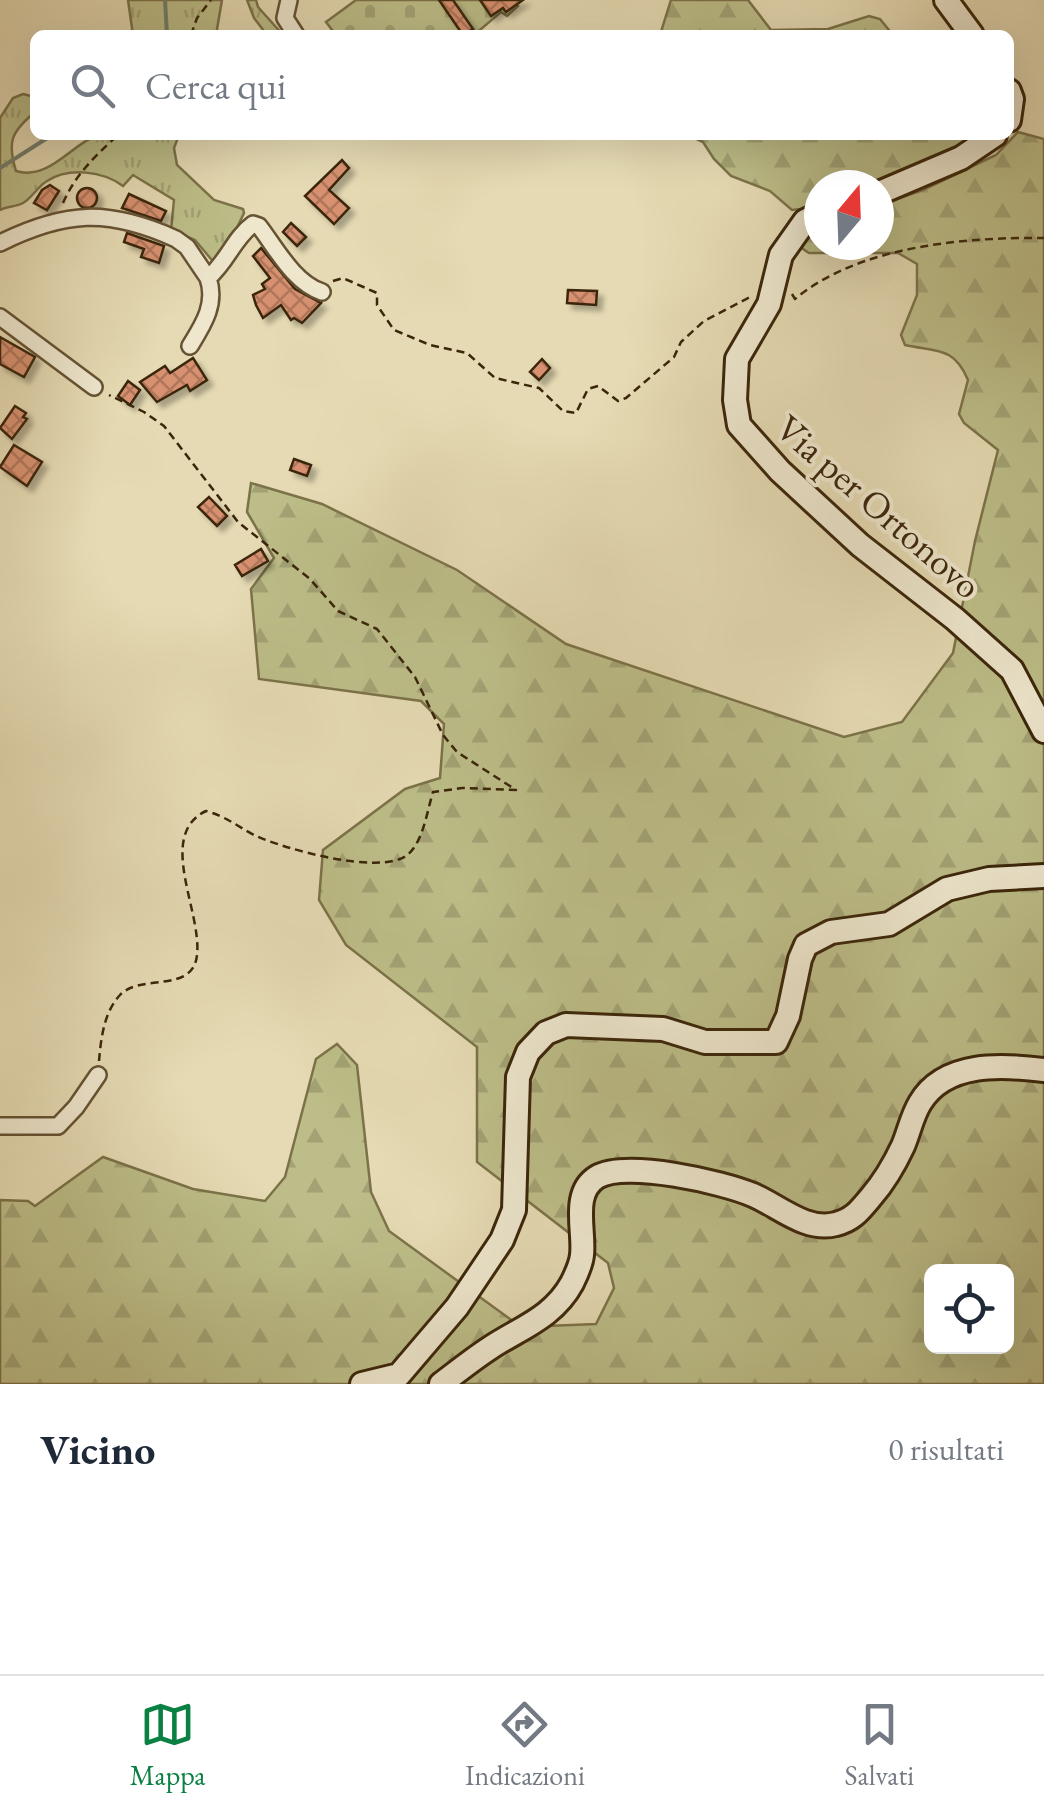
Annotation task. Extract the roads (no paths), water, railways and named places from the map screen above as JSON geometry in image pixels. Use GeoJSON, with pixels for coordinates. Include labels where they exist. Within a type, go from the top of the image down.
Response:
{"type":"FeatureCollection","features":[{"type":"Feature","properties":{"kind":"street"},"geometry":{"type":"LineString","coordinates":[[289,0],[285,18],[293,30]]}},
{"type":"Feature","properties":{"kind":"street"},"geometry":{"type":"LineString","coordinates":[[946,0],[968,30]]}},
{"type":"Feature","properties":{"kind":"street"},"geometry":{"type":"LineString","coordinates":[[894,187],[961,158],[988,140]]}},
{"type":"Feature","properties":{"kind":"street"},"geometry":{"type":"LineString","coordinates":[[0,243],[29,227],[95,216],[161,233],[187,247],[212,290],[207,319],[190,346]]}},
{"type":"Feature","properties":{"kind":"street","name":"Via per Ortonovo"},"geometry":{"type":"LineString","coordinates":[[804,222],[781,255],[769,304],[737,359],[735,400],[739,424],[780,472],[1012,670],[1044,731]]}},
{"type":"Feature","properties":{"kind":"street"},"geometry":{"type":"LineString","coordinates":[[208,278],[221,267],[243,231],[253,224],[259,226],[294,272],[322,292]]}},
{"type":"Feature","properties":{"kind":"street"},"geometry":{"type":"LineString","coordinates":[[0,317],[94,387]]}},
{"type":"Feature","properties":{"kind":"street"},"geometry":{"type":"LineString","coordinates":[[362,1384],[399,1374],[457,1307],[502,1240],[514,1210],[518,1077],[528,1052],[546,1033],[566,1025],[664,1029],[704,1042],[776,1042],[788,1016],[806,945],[831,932],[889,924],[947,889],[989,879],[1044,876]]}},
{"type":"Feature","properties":{"kind":"street"},"geometry":{"type":"LineString","coordinates":[[441,1384],[491,1347],[546,1316],[570,1287],[582,1260],[580,1218],[584,1192],[598,1177],[632,1172],[673,1173],[753,1195],[781,1212],[831,1226],[852,1219],[879,1187],[921,1102],[946,1078],[976,1068],[1044,1070]]}},
{"type":"Feature","properties":{"kind":"street"},"geometry":{"type":"LineString","coordinates":[[0,1126],[58,1126],[98,1075]]}},
{"type":"Feature","properties":{"kind":"waterway"},"geometry":{"type":"LineString","coordinates":[[165,0],[167,30]]}},
{"type":"Feature","properties":{"kind":"waterway"},"geometry":{"type":"LineString","coordinates":[[0,168],[44,140]]}}]}
